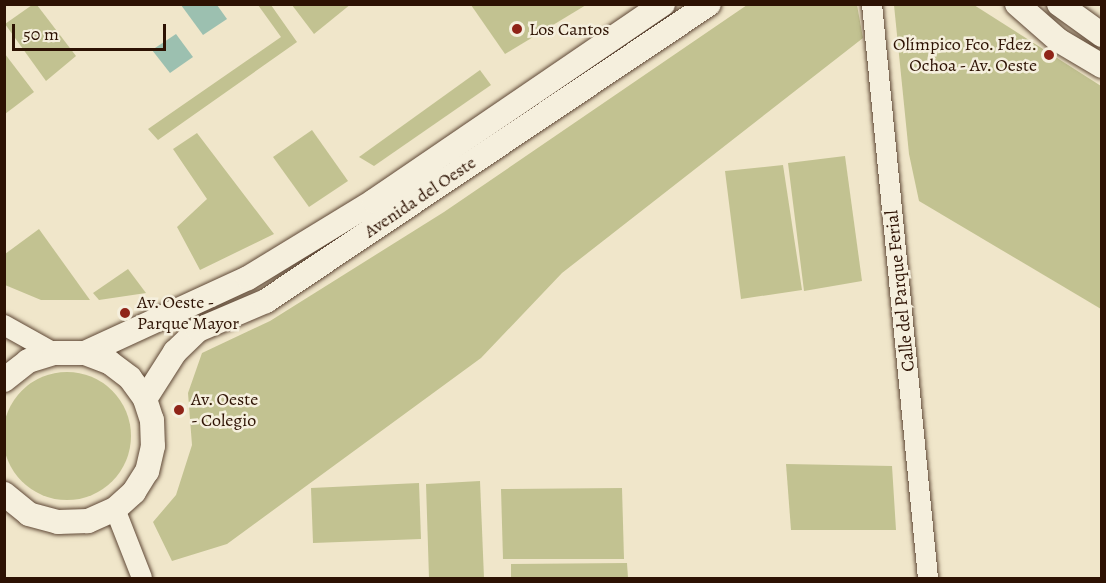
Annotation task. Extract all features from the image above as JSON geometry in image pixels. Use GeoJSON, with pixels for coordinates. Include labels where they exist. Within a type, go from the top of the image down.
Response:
{"type":"FeatureCollection","features":[{"type":"Feature","properties":{"kind":"street","name":"Avenida del Oeste"},"geometry":{"type":"LineString","coordinates":[[85,353],[248,278],[374,201],[663,4]]}},
{"type":"Feature","properties":{"kind":"street","name":"Avenida del Oeste"},"geometry":{"type":"LineString","coordinates":[[145,399],[174,352],[198,330],[266,301],[710,4]]}},
{"type":"Feature","properties":{"kind":"street","name":"Calle del Parque Ferial"},"geometry":{"type":"LineString","coordinates":[[872,4],[927,579]]}},
{"type":"Feature","properties":{"kind":"street"},"geometry":{"type":"LineString","coordinates":[[1017,4],[1058,40],[1101,66]]}},
{"type":"Feature","properties":{"kind":"street"},"geometry":{"type":"LineString","coordinates":[[1059,4],[1101,35]]}},
{"type":"Feature","properties":{"kind":"street"},"geometry":{"type":"LineString","coordinates":[[4,325],[54,353]]}},
{"type":"Feature","properties":{"kind":"street"},"geometry":{"type":"LineString","coordinates":[[4,380],[28,361],[54,353],[85,353],[109,362],[130,378],[145,399],[152,420],[151,455],[134,492],[115,509],[88,521],[58,522],[29,514],[4,494]]}},
{"type":"Feature","properties":{"kind":"street"},"geometry":{"type":"LineString","coordinates":[[115,509],[142,579]]}},
{"type":"Feature","properties":{"kind":"street"},"geometry":{"type":"LineString","coordinates":[[4,518],[29,514]]}},
{"type":"Feature","properties":{"kind":"shaded area"},"geometry":{"type":"Polygon","coordinates":[[[292,4],[351,4],[314,34],[292,5],[292,4]]]}},
{"type":"Feature","properties":{"kind":"shaded area"},"geometry":{"type":"Polygon","coordinates":[[[32,5],[37,5],[76,56],[46,81],[5,24],[32,5]]]}},
{"type":"Feature","properties":{"kind":"shaded area"},"geometry":{"type":"Polygon","coordinates":[[[181,5],[217,5],[227,19],[203,35],[181,5]]]}},
{"type":"Feature","properties":{"kind":"shaded area"},"geometry":{"type":"Polygon","coordinates":[[[258,5],[271,5],[297,42],[158,140],[148,129],[281,37],[258,5]]]}},
{"type":"Feature","properties":{"kind":"shaded area","name":"Los Cantos"},"geometry":{"type":"Polygon","coordinates":[[[471,5],[586,5],[505,54],[471,5]]]}},
{"type":"Feature","properties":{"kind":"shaded area"},"geometry":{"type":"Polygon","coordinates":[[[747,5],[857,5],[863,38],[562,273],[481,358],[227,544],[172,561],[153,522],[176,495],[192,445],[188,393],[202,353],[270,321],[444,212],[747,5]]]}},
{"type":"Feature","properties":{"kind":"shaded area"},"geometry":{"type":"Polygon","coordinates":[[[894,5],[974,5],[1101,86],[1101,309],[919,201],[909,154],[894,5]]]}},
{"type":"Feature","properties":{"kind":"shaded area"},"geometry":{"type":"Polygon","coordinates":[[[176,34],[193,57],[170,73],[152,50],[176,34]]]}},
{"type":"Feature","properties":{"kind":"shaded area"},"geometry":{"type":"Polygon","coordinates":[[[5,54],[34,92],[5,114],[5,54]]]}},
{"type":"Feature","properties":{"kind":"shaded area"},"geometry":{"type":"Polygon","coordinates":[[[480,70],[491,85],[374,166],[359,157],[480,70]]]}},
{"type":"Feature","properties":{"kind":"shaded area"},"geometry":{"type":"Polygon","coordinates":[[[312,130],[348,181],[309,207],[273,157],[312,130]]]}},
{"type":"Feature","properties":{"kind":"shaded area"},"geometry":{"type":"Polygon","coordinates":[[[197,133],[274,234],[200,270],[177,227],[207,199],[173,149],[197,133]]]}},
{"type":"Feature","properties":{"kind":"shaded area"},"geometry":{"type":"Polygon","coordinates":[[[845,156],[862,281],[804,291],[788,163],[845,156]]]}},
{"type":"Feature","properties":{"kind":"shaded area"},"geometry":{"type":"Polygon","coordinates":[[[783,165],[802,290],[741,299],[725,171],[783,165]]]}},
{"type":"Feature","properties":{"kind":"shaded area"},"geometry":{"type":"Polygon","coordinates":[[[39,229],[90,300],[41,300],[5,285],[5,254],[39,229]]]}},
{"type":"Feature","properties":{"kind":"shaded area"},"geometry":{"type":"Polygon","coordinates":[[[128,269],[146,293],[99,300],[93,293],[128,269]]]}},
{"type":"Feature","properties":{"kind":"shaded area"},"geometry":{"type":"Polygon","coordinates":[[[67,372],[92,377],[112,391],[126,411],[131,436],[126,461],[112,481],[92,495],[67,500],[42,495],[22,481],[8,461],[3,436],[8,411],[22,391],[42,377],[67,372]]]}},
{"type":"Feature","properties":{"kind":"shaded area"},"geometry":{"type":"Polygon","coordinates":[[[786,464],[892,466],[896,530],[791,530],[786,464]]]}},
{"type":"Feature","properties":{"kind":"shaded area"},"geometry":{"type":"Polygon","coordinates":[[[480,481],[484,578],[429,578],[426,484],[480,481]]]}},
{"type":"Feature","properties":{"kind":"shaded area"},"geometry":{"type":"Polygon","coordinates":[[[419,483],[421,539],[313,543],[311,488],[419,483]]]}},
{"type":"Feature","properties":{"kind":"shaded area"},"geometry":{"type":"Polygon","coordinates":[[[622,488],[624,559],[503,559],[501,489],[622,488]]]}},
{"type":"Feature","properties":{"kind":"shaded area"},"geometry":{"type":"Polygon","coordinates":[[[627,563],[628,578],[511,578],[511,564],[627,563]]]}},
{"type":"Feature","properties":{"kind":"place","name":"Los Cantos"},"geometry":{"type":"Point","coordinates":[517,29]}},
{"type":"Feature","properties":{"kind":"place","name":"Olímpico Fco. Fdez. Ochoa - Av. Oeste"},"geometry":{"type":"Point","coordinates":[1049,55]}},
{"type":"Feature","properties":{"kind":"place","name":"Av. Oeste - Parque Mayor"},"geometry":{"type":"Point","coordinates":[125,313]}},
{"type":"Feature","properties":{"kind":"place","name":"Av. Oeste - Colegio"},"geometry":{"type":"Point","coordinates":[179,410]}}]}
